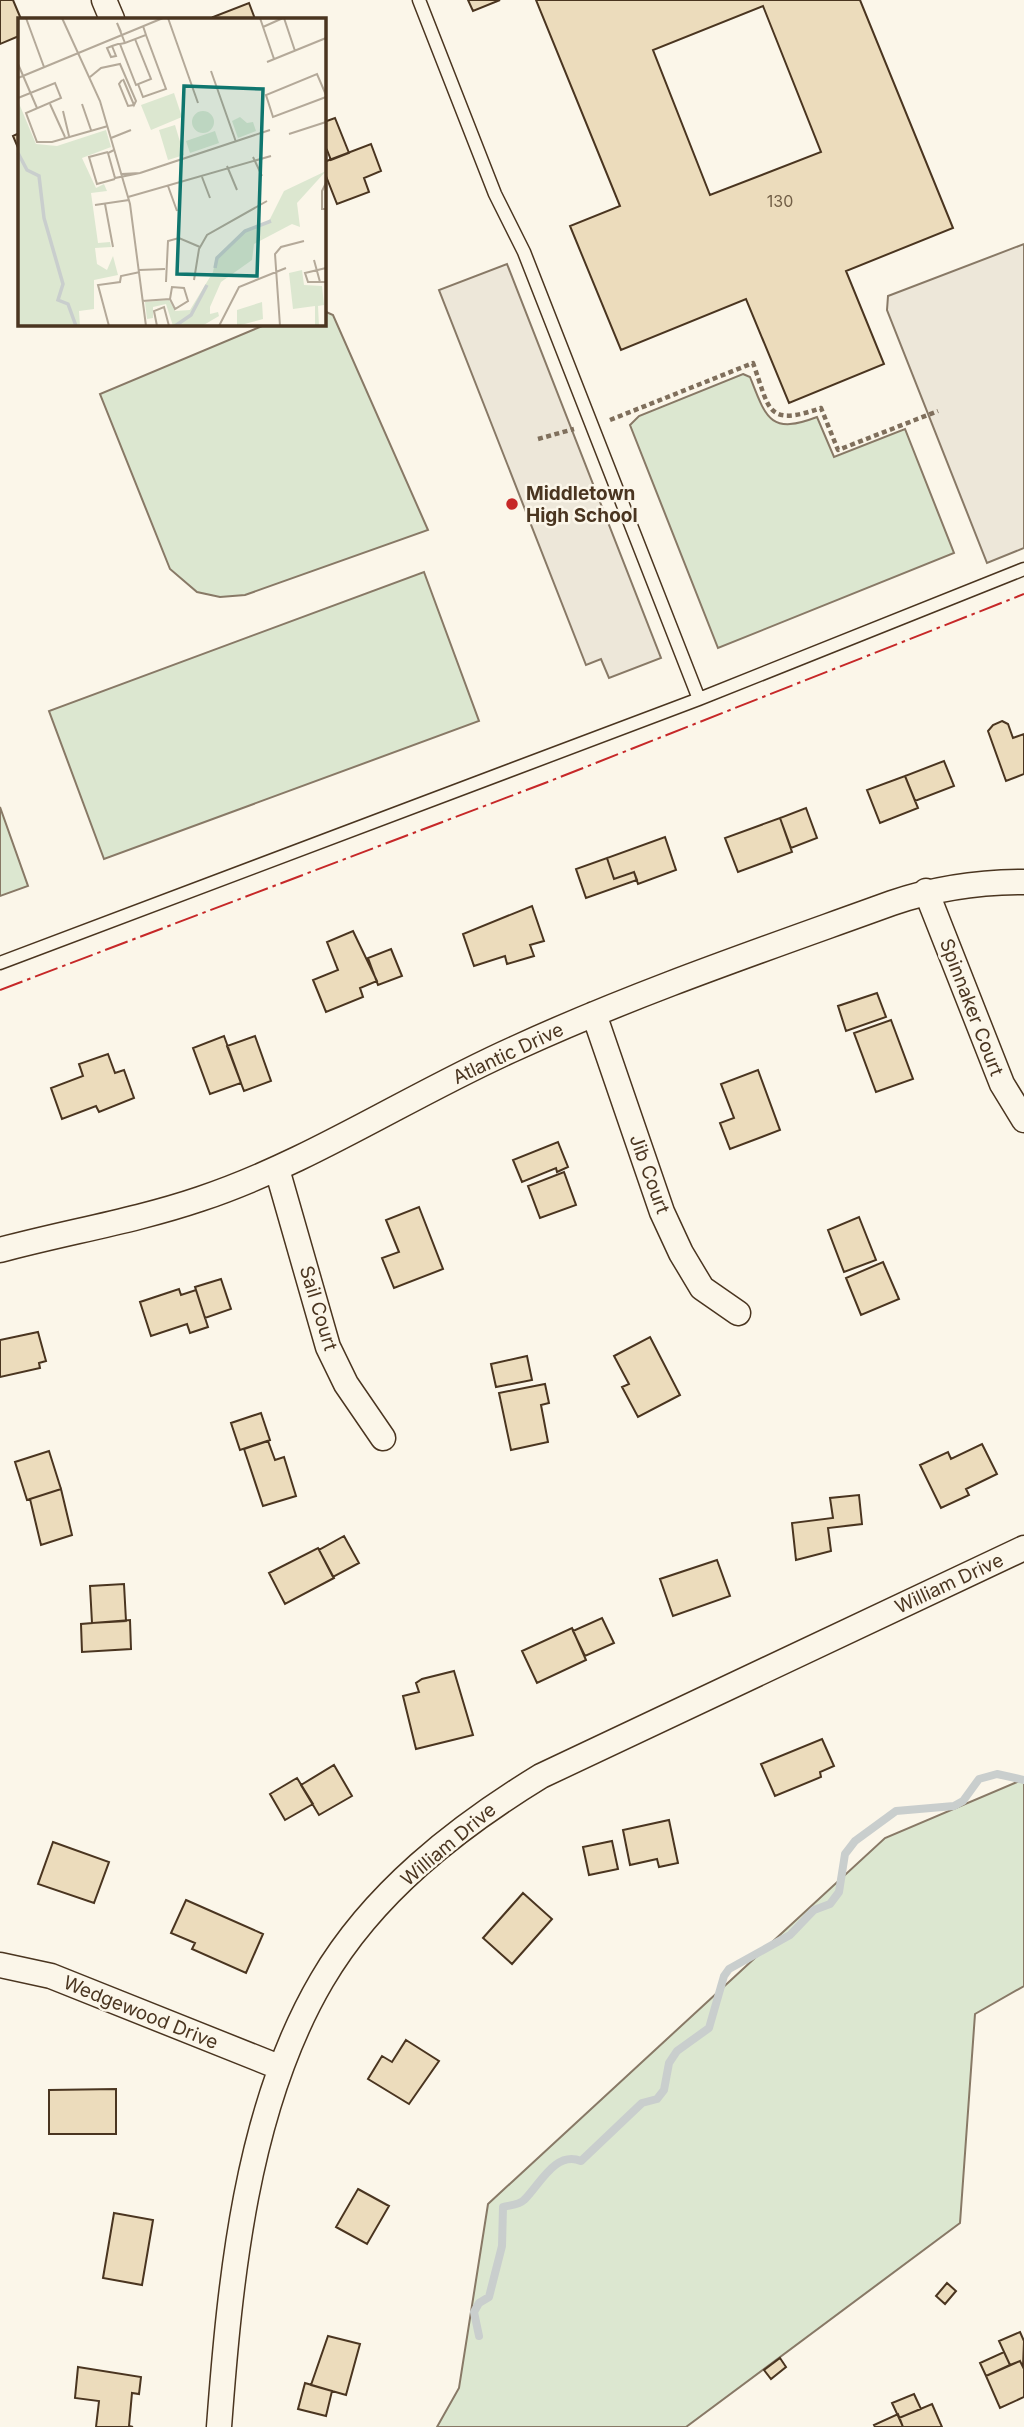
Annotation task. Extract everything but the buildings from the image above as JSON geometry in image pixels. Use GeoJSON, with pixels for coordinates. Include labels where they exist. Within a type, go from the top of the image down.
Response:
{"type":"FeatureCollection","features":[{"type":"Feature","properties":{"kind":"street"},"geometry":{"type":"LineString","coordinates":[[104,0],[112,18]]}},
{"type":"Feature","properties":{"kind":"street","name":"Atlantic Drive"},"geometry":{"type":"LineString","coordinates":[[0,1250],[137,1218],[201,1199],[277,1169],[514,1048],[594,1014],[926,891],[966,884],[1024,882]]}},
{"type":"Feature","properties":{"kind":"street","name":"Spinnaker Court"},"geometry":{"type":"LineString","coordinates":[[926,891],[1002,1084],[1024,1120]]}},
{"type":"Feature","properties":{"kind":"street","name":"Jib Court"},"geometry":{"type":"LineString","coordinates":[[594,1014],[662,1212],[681,1253],[702,1288],[738,1313]]}},
{"type":"Feature","properties":{"kind":"street","name":"Sail Court"},"geometry":{"type":"LineString","coordinates":[[277,1169],[328,1347],[346,1384],[383,1438]]}},
{"type":"Feature","properties":{"kind":"street","name":"William Drive"},"geometry":{"type":"LineString","coordinates":[[219,2427],[230,2309],[248,2194],[268,2101],[279,2067],[307,2007],[343,1949],[399,1884],[482,1812],[541,1776],[1024,1548]]}},
{"type":"Feature","properties":{"kind":"street","name":"Wedgewood Drive"},"geometry":{"type":"LineString","coordinates":[[0,1965],[51,1976],[279,2067]]}},
{"type":"Feature","properties":{"kind":"lane"},"geometry":{"type":"LineString","coordinates":[[419,0],[495,194],[524,252],[699,699]]}},
{"type":"Feature","properties":{"kind":"lane"},"geometry":{"type":"LineString","coordinates":[[0,963],[699,699],[1024,569]]}},
{"type":"Feature","properties":{"kind":"path"},"geometry":{"type":"LineString","coordinates":[[538,439],[624,416],[753,363],[769,408],[779,416],[792,418],[821,408],[838,450],[938,411]]}},
{"type":"Feature","properties":{"kind":"green space"},"geometry":{"type":"Polygon","coordinates":[[[326,312],[333,315],[428,530],[245,595],[220,597],[197,592],[170,569],[100,394],[262,326],[326,326],[326,312]]]}},
{"type":"Feature","properties":{"kind":"green space"},"geometry":{"type":"Polygon","coordinates":[[[743,374],[750,377],[761,403],[772,419],[789,424],[817,417],[834,457],[905,429],[954,553],[718,648],[630,425],[639,416],[743,374]]]}},
{"type":"Feature","properties":{"kind":"green space"},"geometry":{"type":"Polygon","coordinates":[[[424,572],[479,721],[104,859],[49,711],[424,572]]]}},
{"type":"Feature","properties":{"kind":"green space"},"geometry":{"type":"Polygon","coordinates":[[[0,807],[28,886],[0,896],[0,807]]]}},
{"type":"Feature","properties":{"kind":"green space"},"geometry":{"type":"Polygon","coordinates":[[[1024,1779],[1024,1986],[975,2014],[960,2223],[686,2427],[437,2427],[459,2388],[488,2204],[885,1838],[1024,1779]]]}},
{"type":"Feature","properties":{"kind":"shaded area"},"geometry":{"type":"Polygon","coordinates":[[[1024,244],[1024,548],[987,563],[887,310],[888,296],[1024,244]]]}},
{"type":"Feature","properties":{"kind":"shaded area"},"geometry":{"type":"Polygon","coordinates":[[[507,264],[661,658],[609,678],[601,659],[586,665],[439,290],[507,264]]]}},
{"type":"Feature","properties":{"kind":"waterway"},"geometry":{"type":"LineString","coordinates":[[479,2336],[474,2312],[479,2303],[489,2297],[502,2246],[503,2207],[522,2202],[548,2171],[563,2160],[581,2161],[642,2103],[657,2099],[664,2090],[669,2063],[677,2051],[709,2028],[724,1976],[729,1969],[790,1935],[814,1910],[830,1904],[839,1892],[845,1854],[855,1841],[896,1811],[954,1806],[963,1801],[979,1779],[997,1774],[1024,1780]]}},
{"type":"Feature","properties":{"kind":"power"},"geometry":{"type":"LineString","coordinates":[[0,990],[545,783],[1024,594]]}},
{"type":"Feature","properties":{"kind":"place","name":"Middletown High School"},"geometry":{"type":"Point","coordinates":[512,504]}}]}
